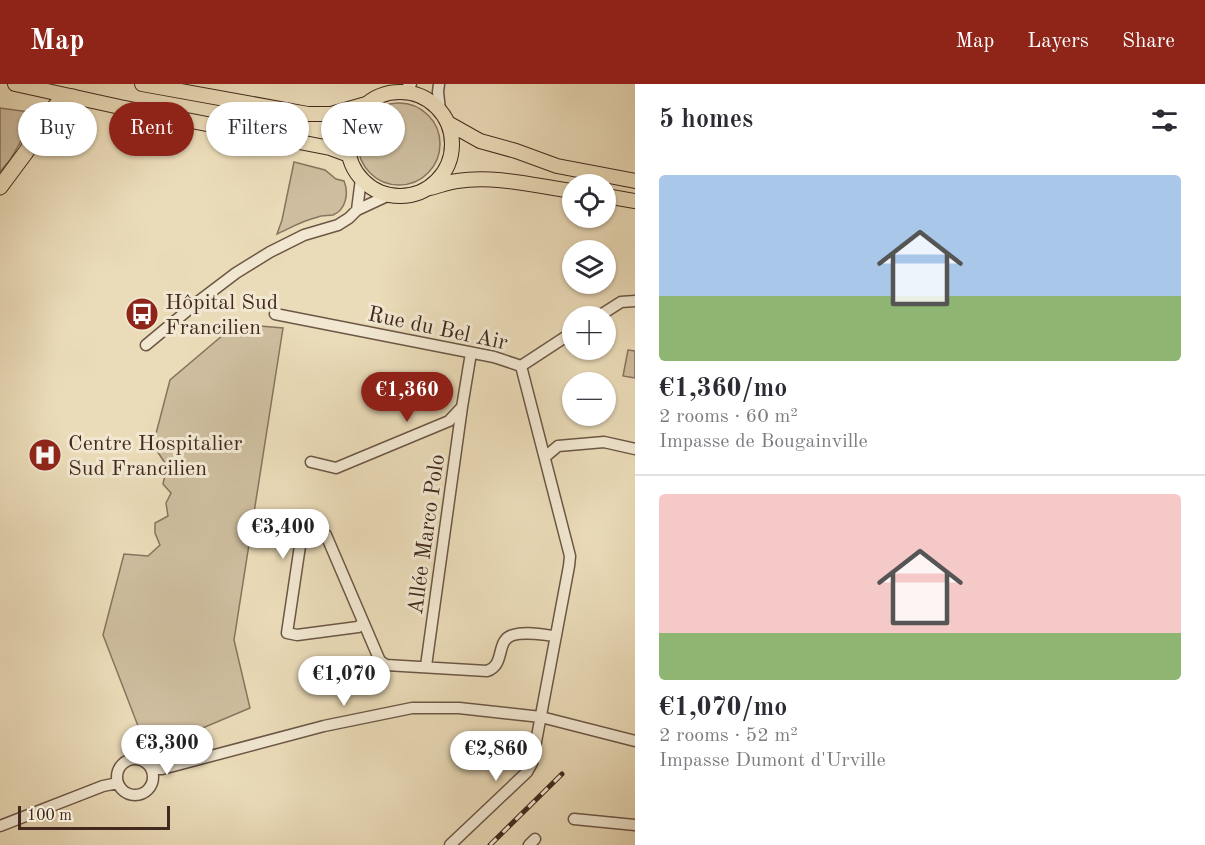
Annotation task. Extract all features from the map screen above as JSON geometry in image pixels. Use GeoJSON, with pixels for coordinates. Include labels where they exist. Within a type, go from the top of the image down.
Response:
{"type":"FeatureCollection","features":[{"type":"Feature","properties":{"kind":"highway"},"geometry":{"type":"LineString","coordinates":[[0,187],[26,152],[48,115],[59,102],[73,97]]}},
{"type":"Feature","properties":{"kind":"main road"},"geometry":{"type":"LineString","coordinates":[[15,84],[321,146]]}},
{"type":"Feature","properties":{"kind":"main road"},"geometry":{"type":"LineString","coordinates":[[142,84],[308,114],[321,114]]}},
{"type":"Feature","properties":{"kind":"main road"},"geometry":{"type":"LineString","coordinates":[[371,102],[378,97],[407,88],[430,102],[448,123],[453,138],[452,153],[447,167],[428,189]]}},
{"type":"Feature","properties":{"kind":"main road"},"geometry":{"type":"LineString","coordinates":[[448,123],[480,141],[557,166],[635,181]]}},
{"type":"Feature","properties":{"kind":"main road"},"geometry":{"type":"LineString","coordinates":[[349,156],[361,179],[374,190],[387,196],[404,196],[456,181],[474,180],[501,181],[562,189]]}},
{"type":"Feature","properties":{"kind":"main road"},"geometry":{"type":"LineString","coordinates":[[616,198],[635,201]]}},
{"type":"Feature","properties":{"kind":"street"},"geometry":{"type":"LineString","coordinates":[[439,84],[440,111]]}},
{"type":"Feature","properties":{"kind":"street"},"geometry":{"type":"LineString","coordinates":[[357,210],[361,179]]}},
{"type":"Feature","properties":{"kind":"street"},"geometry":{"type":"LineString","coordinates":[[146,345],[236,273],[304,234],[338,225],[357,210],[387,196]]}},
{"type":"Feature","properties":{"kind":"street"},"geometry":{"type":"LineString","coordinates":[[615,306],[621,302],[635,301]]}},
{"type":"Feature","properties":{"kind":"street","name":"Rue du Bel Air"},"geometry":{"type":"LineString","coordinates":[[275,314],[494,357],[521,366],[570,556],[532,763],[527,772],[450,845]]}},
{"type":"Feature","properties":{"kind":"street"},"geometry":{"type":"LineString","coordinates":[[521,366],[562,339]]}},
{"type":"Feature","properties":{"kind":"street","name":"Allée Marco Polo"},"geometry":{"type":"LineString","coordinates":[[426,666],[471,353]]}},
{"type":"Feature","properties":{"kind":"street"},"geometry":{"type":"LineString","coordinates":[[311,462],[336,468],[449,421],[462,407]]}},
{"type":"Feature","properties":{"kind":"street"},"geometry":{"type":"LineString","coordinates":[[544,457],[558,446],[604,442],[635,449]]}},
{"type":"Feature","properties":{"kind":"street"},"geometry":{"type":"LineString","coordinates":[[363,623],[358,627],[297,635],[287,633],[301,539],[320,532],[326,535],[380,661],[386,665],[487,671],[494,669],[498,664],[506,639],[512,635],[556,636]]}},
{"type":"Feature","properties":{"kind":"street"},"geometry":{"type":"LineString","coordinates":[[151,770],[324,726],[412,708],[459,708],[541,717],[635,741]]}},
{"type":"Feature","properties":{"kind":"street"},"geometry":{"type":"LineString","coordinates":[[139,759],[151,770],[151,784],[143,793],[131,795],[125,792],[116,777],[120,767],[129,760],[139,759]]}},
{"type":"Feature","properties":{"kind":"street"},"geometry":{"type":"LineString","coordinates":[[0,826],[103,786],[118,783]]}},
{"type":"Feature","properties":{"kind":"street"},"geometry":{"type":"LineString","coordinates":[[574,819],[635,825]]}},
{"type":"Feature","properties":{"kind":"shaded area"},"geometry":{"type":"Polygon","coordinates":[[[405,104],[422,110],[428,115],[439,136],[439,152],[433,167],[422,178],[407,184],[391,184],[376,178],[365,167],[360,156],[405,156],[405,104]]]}},
{"type":"Feature","properties":{"kind":"shaded area"},"geometry":{"type":"Polygon","coordinates":[[[0,108],[18,110],[18,146],[0,172],[0,108]]]}},
{"type":"Feature","properties":{"kind":"shaded area"},"geometry":{"type":"Polygon","coordinates":[[[294,162],[325,170],[336,179],[344,181],[345,201],[341,209],[333,215],[308,220],[277,234],[282,220],[294,162]]]}},
{"type":"Feature","properties":{"kind":"shaded area"},"geometry":{"type":"Polygon","coordinates":[[[236,324],[283,328],[234,640],[250,708],[179,738],[138,726],[103,635],[124,554],[148,556],[160,545],[155,533],[155,523],[168,516],[166,503],[171,493],[163,484],[167,466],[153,445],[170,380],[236,324]]]}},
{"type":"Feature","properties":{"kind":"shaded area"},"geometry":{"type":"Polygon","coordinates":[[[628,350],[635,351],[635,378],[623,376],[628,350]]]}},
{"type":"Feature","properties":{"kind":"railway"},"geometry":{"type":"LineString","coordinates":[[490,845],[562,774]]}},
{"type":"Feature","properties":{"kind":"place","name":"Hôpital Sud Francilien"},"geometry":{"type":"Point","coordinates":[142,314]}},
{"type":"Feature","properties":{"kind":"place","name":"Centre Hospitalier Sud Francilien"},"geometry":{"type":"Point","coordinates":[45,455]}}]}
